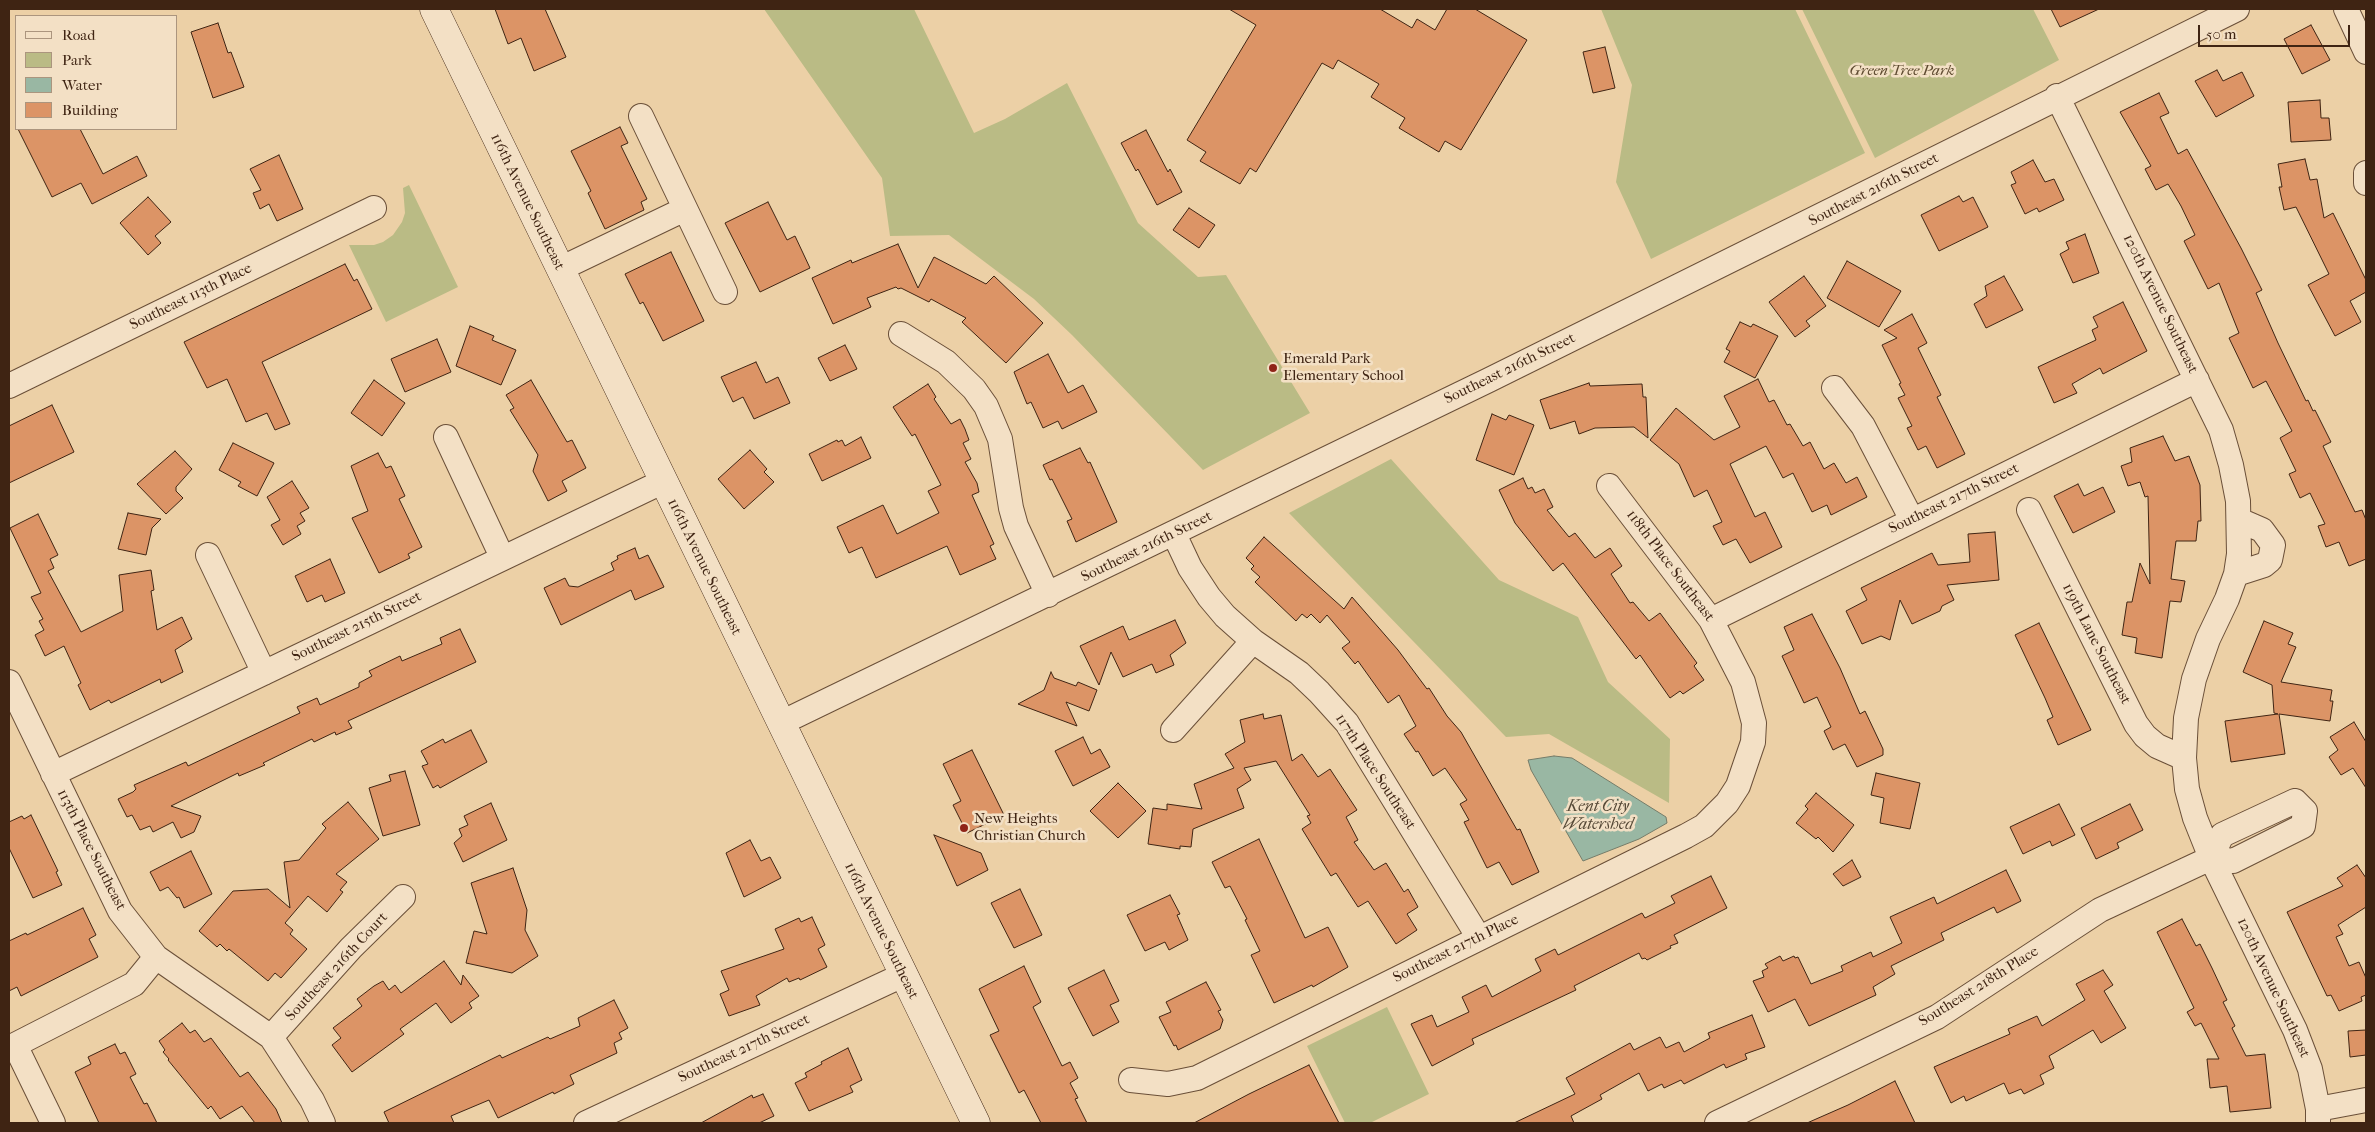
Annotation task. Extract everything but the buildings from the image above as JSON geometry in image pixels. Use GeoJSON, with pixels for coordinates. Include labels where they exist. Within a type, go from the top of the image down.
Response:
{"type":"FeatureCollection","features":[{"type":"Feature","properties":{"kind":"main road","name":"116th Avenue Southeast"},"geometry":{"type":"LineString","coordinates":[[434,9],[662,482],[976,1123]]}},
{"type":"Feature","properties":{"kind":"street","name":"Southeast 216th Street"},"geometry":{"type":"LineString","coordinates":[[781,723],[1174,534],[1862,197],[2057,96],[2237,9]]}},
{"type":"Feature","properties":{"kind":"street"},"geometry":{"type":"LineString","coordinates":[[2346,9],[2366,52]]}},
{"type":"Feature","properties":{"kind":"street","name":"120th Avenue Southeast"},"geometry":{"type":"LineString","coordinates":[[2057,96],[2221,430],[2231,465],[2239,520],[2240,545],[2236,574],[2194,679],[2186,718],[2184,758],[2187,790],[2194,818],[2211,858],[2296,1030],[2310,1069],[2318,1116]]}},
{"type":"Feature","properties":{"kind":"street"},"geometry":{"type":"LineString","coordinates":[[641,116],[726,292]]}},
{"type":"Feature","properties":{"kind":"street"},"geometry":{"type":"LineString","coordinates":[[2366,173],[2366,183]]}},
{"type":"Feature","properties":{"kind":"street","name":"Southeast 113th Place"},"geometry":{"type":"LineString","coordinates":[[9,386],[374,208]]}},
{"type":"Feature","properties":{"kind":"street"},"geometry":{"type":"LineString","coordinates":[[560,270],[685,209]]}},
{"type":"Feature","properties":{"kind":"street"},"geometry":{"type":"LineString","coordinates":[[901,334],[946,362],[974,390],[986,406],[1000,439],[1011,508],[1016,526],[1048,595]]}},
{"type":"Feature","properties":{"kind":"street","name":"Southeast 217th Street"},"geometry":{"type":"LineString","coordinates":[[1711,620],[2197,380]]}},
{"type":"Feature","properties":{"kind":"street"},"geometry":{"type":"LineString","coordinates":[[1834,388],[1863,426],[1912,520]]}},
{"type":"Feature","properties":{"kind":"street"},"geometry":{"type":"LineString","coordinates":[[446,437],[502,558]]}},
{"type":"Feature","properties":{"kind":"street","name":"Southeast 215th Street"},"geometry":{"type":"LineString","coordinates":[[53,774],[662,482]]}},
{"type":"Feature","properties":{"kind":"street","name":"118th Place Southeast"},"geometry":{"type":"LineString","coordinates":[[1609,486],[1711,620],[1743,682],[1750,701],[1754,723],[1753,742],[1748,762]]}},
{"type":"Feature","properties":{"kind":"street","name":"119th Lane Southeast"},"geometry":{"type":"LineString","coordinates":[[2029,510],[2136,724],[2145,736],[2157,746],[2184,758]]}},
{"type":"Feature","properties":{"kind":"street"},"geometry":{"type":"LineString","coordinates":[[2236,574],[2264,565],[2270,560],[2273,545],[2262,530],[2239,520]]}},
{"type":"Feature","properties":{"kind":"street","name":"117th Place Southeast"},"geometry":{"type":"LineString","coordinates":[[1174,534],[1190,568],[1209,597],[1253,641],[1299,673],[1347,723],[1479,938]]}},
{"type":"Feature","properties":{"kind":"street"},"geometry":{"type":"LineString","coordinates":[[208,556],[264,673]]}},
{"type":"Feature","properties":{"kind":"street"},"geometry":{"type":"LineString","coordinates":[[1173,730],[1253,641]]}},
{"type":"Feature","properties":{"kind":"street","name":"113th Place Southeast"},"geometry":{"type":"LineString","coordinates":[[9,682],[120,911],[156,957],[271,1037],[307,1092],[324,1123]]}},
{"type":"Feature","properties":{"kind":"street","name":"Southeast 217th Place"},"geometry":{"type":"LineString","coordinates":[[1132,1080],[1168,1084],[1197,1078],[1704,826],[1727,804],[1738,786],[1748,762]]}},
{"type":"Feature","properties":{"kind":"street","name":"Southeast 218th Place"},"geometry":{"type":"LineString","coordinates":[[1717,1123],[1937,1016],[2100,910],[2211,858]]}},
{"type":"Feature","properties":{"kind":"street","name":"Southeast 216th Court"},"geometry":{"type":"LineString","coordinates":[[271,1037],[351,948],[403,897]]}},
{"type":"Feature","properties":{"kind":"street"},"geometry":{"type":"LineString","coordinates":[[53,1123],[12,1047],[134,984],[156,957]]}},
{"type":"Feature","properties":{"kind":"street","name":"Southeast 217th Street"},"geometry":{"type":"LineString","coordinates":[[586,1123],[903,975]]}},
{"type":"Feature","properties":{"kind":"street"},"geometry":{"type":"LineString","coordinates":[[2318,1116],[2366,1100]]}},
{"type":"Feature","properties":{"kind":"green space"},"geometry":{"type":"Polygon","coordinates":[[[764,9],[914,9],[974,133],[1005,119],[1067,83],[1138,223],[1198,277],[1226,275],[1310,413],[1203,470],[1072,335],[1034,299],[949,235],[890,236],[882,178],[764,9]]]}},
{"type":"Feature","properties":{"kind":"green space"},"geometry":{"type":"Polygon","coordinates":[[[1601,9],[1795,9],[1865,153],[1651,259],[1616,182],[1632,85],[1601,9]]]}},
{"type":"Feature","properties":{"kind":"green space","name":"Green Tree Park"},"geometry":{"type":"Polygon","coordinates":[[[1802,9],[2033,9],[2059,60],[1875,158],[1802,9]]]}},
{"type":"Feature","properties":{"kind":"green space"},"geometry":{"type":"Polygon","coordinates":[[[409,185],[458,287],[386,322],[349,245],[374,245],[383,242],[393,235],[402,222],[405,213],[403,188],[409,185]]]}},
{"type":"Feature","properties":{"kind":"green space"},"geometry":{"type":"Polygon","coordinates":[[[1391,459],[1499,580],[1578,617],[1608,682],[1670,739],[1669,803],[1549,734],[1506,737],[1289,513],[1391,459]]]}},
{"type":"Feature","properties":{"kind":"green space"},"geometry":{"type":"Polygon","coordinates":[[[1387,1007],[1429,1094],[1370,1123],[1345,1123],[1307,1046],[1387,1007]]]}},
{"type":"Feature","properties":{"kind":"water","name":"Kent City Watershed"},"geometry":{"type":"Polygon","coordinates":[[[1554,756],[1572,758],[1666,817],[1667,823],[1639,839],[1583,861],[1531,770],[1528,760],[1554,756]]]}},
{"type":"Feature","properties":{"kind":"place","name":"Emerald Park Elementary School"},"geometry":{"type":"Point","coordinates":[1273,368]}},
{"type":"Feature","properties":{"kind":"place","name":"New Heights Christian Church"},"geometry":{"type":"Point","coordinates":[964,828]}}]}
